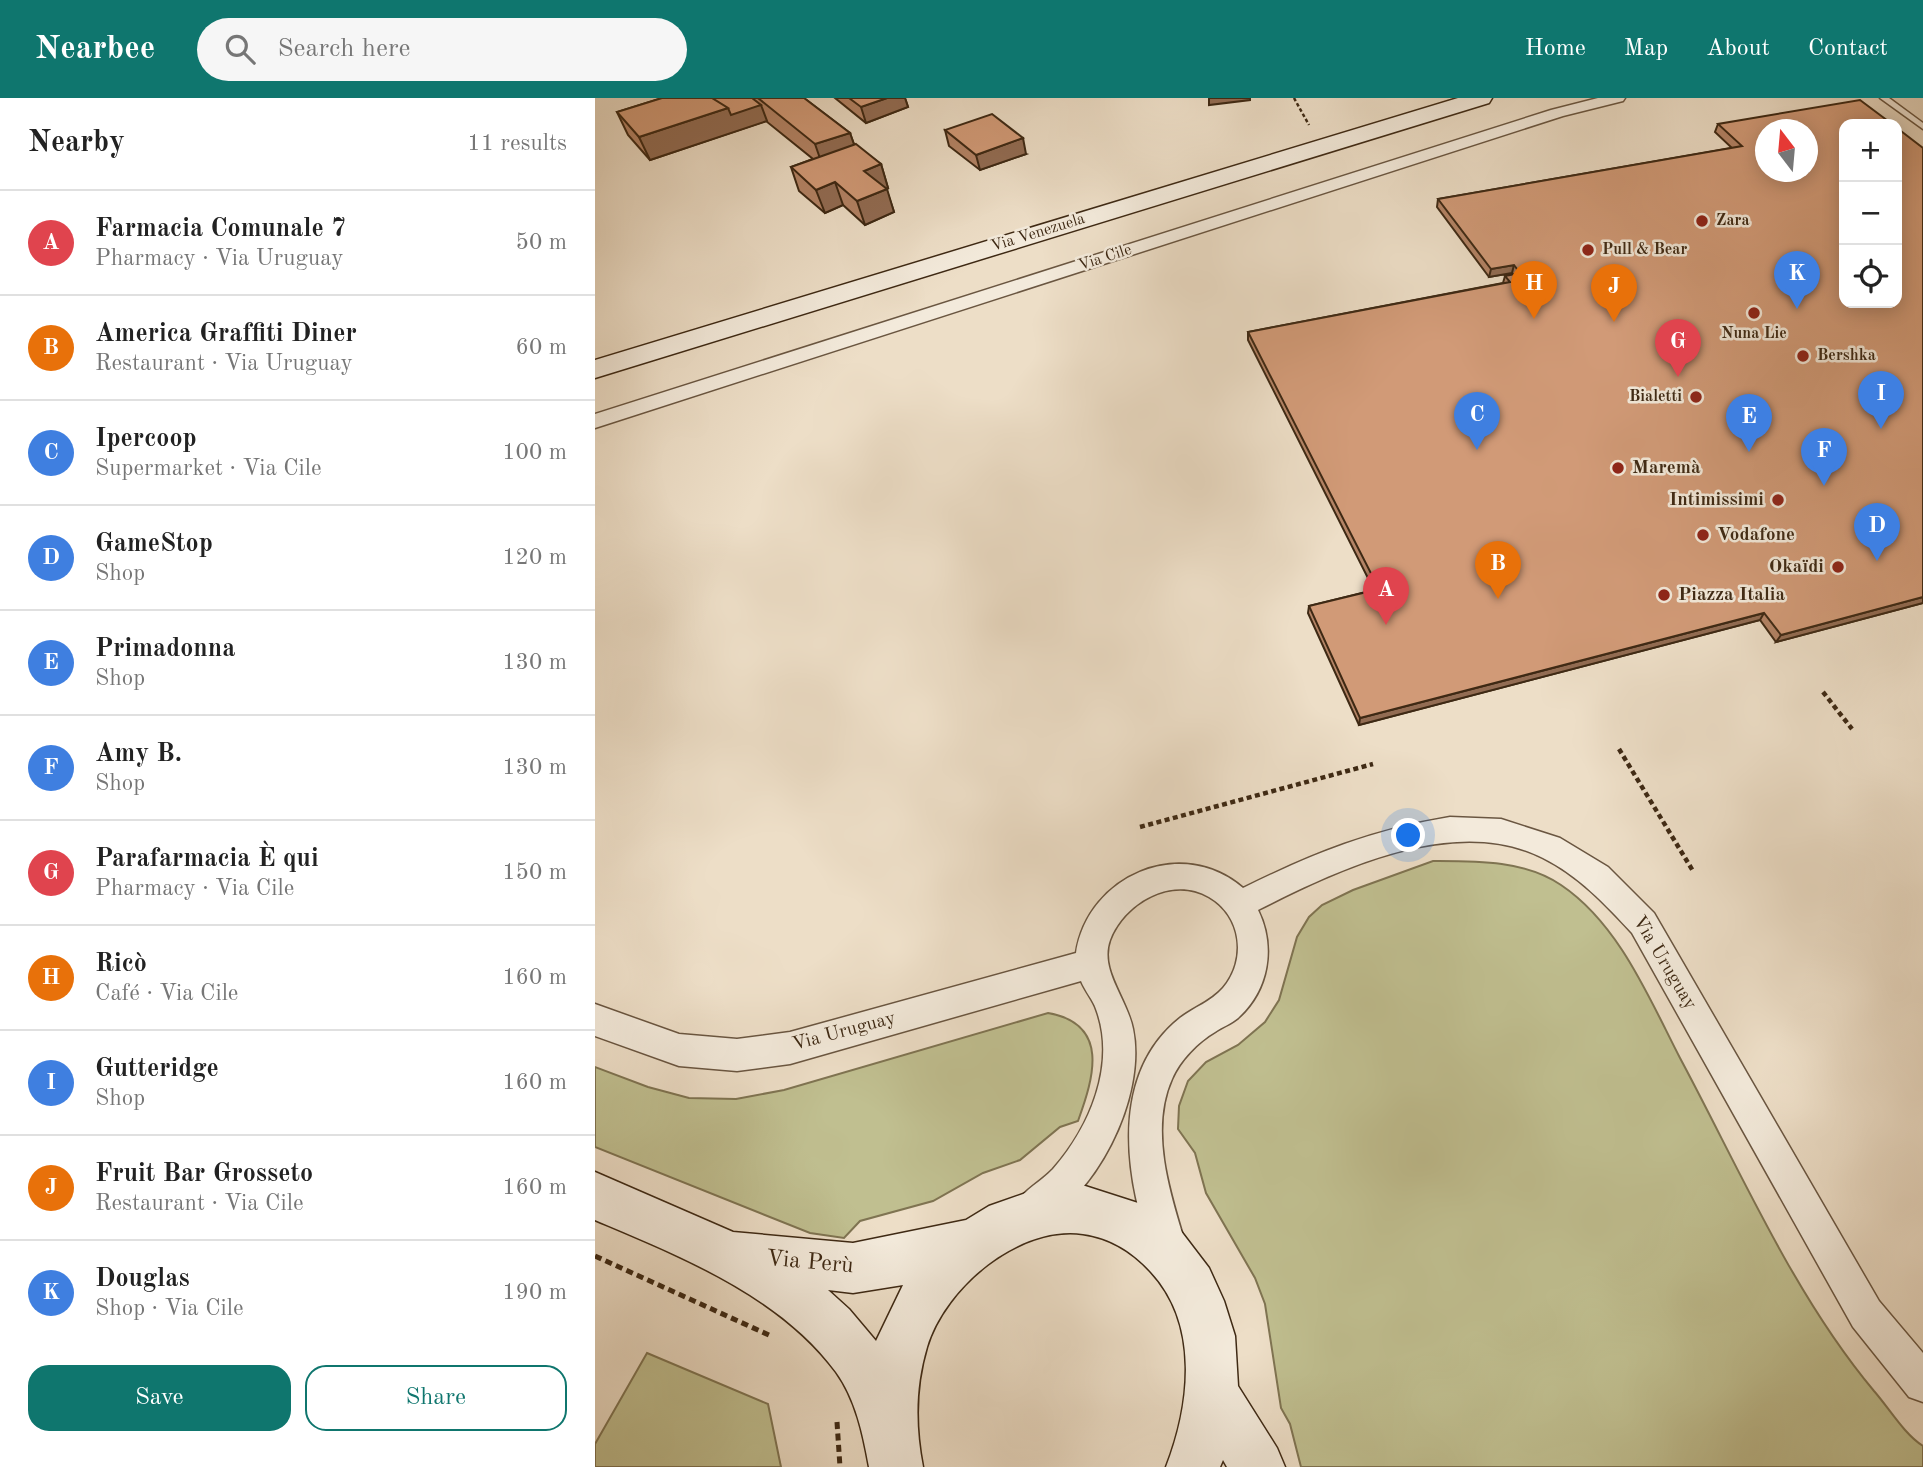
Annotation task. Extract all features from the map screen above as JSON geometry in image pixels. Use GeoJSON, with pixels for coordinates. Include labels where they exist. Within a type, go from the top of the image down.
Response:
{"type":"FeatureCollection","features":[{"type":"Feature","properties":{"kind":"main road","name":"Via Venezuela"},"geometry":{"type":"LineString","coordinates":[[595,345],[1418,98]]}},
{"type":"Feature","properties":{"kind":"main road","name":"Via Venezuela"},"geometry":{"type":"LineString","coordinates":[[595,369],[1481,98]]}},
{"type":"Feature","properties":{"kind":"main road","name":"Via Perù"},"geometry":{"type":"LineString","coordinates":[[595,1196],[730,1255],[811,1309],[853,1352],[866,1373],[893,1449]]}},
{"type":"Feature","properties":{"kind":"main road","name":"Via Perù"},"geometry":{"type":"LineString","coordinates":[[893,1449],[893,1376],[909,1325],[936,1279],[971,1244],[997,1227],[1025,1215],[1065,1209],[1104,1213],[1140,1228],[1171,1254],[1196,1293],[1211,1341],[1213,1394],[1205,1440],[1193,1467]]}},
{"type":"Feature","properties":{"kind":"main road","name":"Via Perù"},"geometry":{"type":"LineString","coordinates":[[730,1255],[853,1268],[971,1244]]}},
{"type":"Feature","properties":{"kind":"main road","name":"Via Perù"},"geometry":{"type":"LineString","coordinates":[[1213,1394],[1258,1467]]}},
{"type":"Feature","properties":{"kind":"street","name":"Via Cile"},"geometry":{"type":"LineString","coordinates":[[595,421],[1530,121],[1617,98]]}},
{"type":"Feature","properties":{"kind":"street","name":"Via Uruguay"},"geometry":{"type":"LineString","coordinates":[[1239,905],[1286,880],[1346,856],[1436,829],[1497,830],[1529,838],[1583,864],[1605,881],[1643,923],[1866,1314],[1923,1383]]}},
{"type":"Feature","properties":{"kind":"street"},"geometry":{"type":"LineString","coordinates":[[1025,1215],[1066,1181],[1092,1144],[1118,1077],[1118,1037],[1112,1007],[1095,983],[1092,962],[1096,927],[1112,903],[1135,886],[1163,877],[1192,877],[1219,887],[1239,905],[1252,929],[1254,957],[1245,985],[1226,1008],[1199,1024],[1171,1049],[1154,1080],[1148,1111],[1146,1151],[1155,1205],[1171,1254]]}},
{"type":"Feature","properties":{"kind":"street","name":"Via Uruguay"},"geometry":{"type":"LineString","coordinates":[[595,1020],[679,1050],[737,1055],[790,1048],[1092,962]]}},
{"type":"Feature","properties":{"kind":"lane"},"geometry":{"type":"LineString","coordinates":[[1884,98],[1923,127]]}},
{"type":"Feature","properties":{"kind":"path"},"geometry":{"type":"LineString","coordinates":[[1294,98],[1312,130]]}},
{"type":"Feature","properties":{"kind":"path"},"geometry":{"type":"LineString","coordinates":[[1823,692],[1851,729]]}},
{"type":"Feature","properties":{"kind":"path"},"geometry":{"type":"LineString","coordinates":[[1619,749],[1693,871]]}},
{"type":"Feature","properties":{"kind":"path"},"geometry":{"type":"LineString","coordinates":[[1140,827],[1373,764]]}},
{"type":"Feature","properties":{"kind":"path"},"geometry":{"type":"LineString","coordinates":[[595,1256],[651,1279],[780,1342]]}},
{"type":"Feature","properties":{"kind":"path"},"geometry":{"type":"LineString","coordinates":[[837,1417],[840,1467]]}},
{"type":"Feature","properties":{"kind":"shaded area"},"geometry":{"type":"Polygon","coordinates":[[[1433,861],[1499,864],[1532,871],[1561,885],[1600,920],[1644,987],[1793,1273],[1845,1354],[1903,1428],[1923,1446],[1923,1467],[1301,1467],[1290,1424],[1281,1408],[1265,1304],[1255,1278],[1206,1193],[1195,1153],[1178,1129],[1179,1106],[1188,1081],[1206,1062],[1238,1045],[1265,1022],[1279,1000],[1297,937],[1309,917],[1322,905],[1353,890],[1433,861]]]}},
{"type":"Feature","properties":{"kind":"shaded area"},"geometry":{"type":"Polygon","coordinates":[[[1048,1013],[1068,1019],[1081,1028],[1089,1040],[1092,1070],[1078,1121],[1060,1127],[1020,1160],[983,1173],[933,1201],[860,1221],[844,1238],[810,1233],[595,1147],[595,1067],[648,1087],[689,1098],[736,1099],[784,1090],[1048,1013]]]}},
{"type":"Feature","properties":{"kind":"shaded area"},"geometry":{"type":"Polygon","coordinates":[[[647,1353],[768,1404],[781,1467],[595,1467],[595,1444],[647,1353]]]}},
{"type":"Feature","properties":{"kind":"building"},"geometry":{"type":"Polygon","coordinates":[[[662,98],[712,98],[728,108],[639,137],[617,112],[662,98]]]}},
{"type":"Feature","properties":{"kind":"building"},"geometry":{"type":"Polygon","coordinates":[[[712,98],[752,98],[761,105],[731,115],[728,108],[712,98]]]}},
{"type":"Feature","properties":{"kind":"building"},"geometry":{"type":"Polygon","coordinates":[[[758,98],[804,98],[850,133],[815,144],[758,98]]]}},
{"type":"Feature","properties":{"kind":"building"},"geometry":{"type":"Polygon","coordinates":[[[849,98],[887,98],[861,107],[849,98]]]}},
{"type":"Feature","properties":{"kind":"building","name":"Maremà"},"geometry":{"type":"Polygon","coordinates":[[[1860,100],[1885,119],[1839,119],[1839,308],[1902,308],[1902,132],[1923,148],[1923,597],[1781,635],[1764,613],[1360,718],[1309,606],[1379,589],[1248,332],[1510,282],[1505,276],[1520,273],[1514,265],[1491,269],[1438,199],[1742,146],[1718,124],[1860,100]]]}},
{"type":"Feature","properties":{"kind":"building"},"geometry":{"type":"Polygon","coordinates":[[[992,114],[1023,138],[976,155],[945,130],[992,114]]]}},
{"type":"Feature","properties":{"kind":"building"},"geometry":{"type":"Polygon","coordinates":[[[856,144],[881,164],[864,171],[887,189],[857,201],[835,182],[816,190],[791,167],[856,144]]]}},
{"type":"Feature","properties":{"kind":"place","name":"Zara"},"geometry":{"type":"Point","coordinates":[1702,221]}},
{"type":"Feature","properties":{"kind":"place","name":"Pull & Bear"},"geometry":{"type":"Point","coordinates":[1588,250]}},
{"type":"Feature","properties":{"kind":"place","name":"Douglas"},"geometry":{"type":"Point","coordinates":[1797,309]}},
{"type":"Feature","properties":{"kind":"place","name":"Nuna Lie"},"geometry":{"type":"Point","coordinates":[1754,313]}},
{"type":"Feature","properties":{"kind":"place","name":"Ricò"},"geometry":{"type":"Point","coordinates":[1534,319]}},
{"type":"Feature","properties":{"kind":"place","name":"Fruit Bar Grosseto"},"geometry":{"type":"Point","coordinates":[1614,322]}},
{"type":"Feature","properties":{"kind":"place","name":"Bershka"},"geometry":{"type":"Point","coordinates":[1803,356]}},
{"type":"Feature","properties":{"kind":"place","name":"Parafarmacia È qui"},"geometry":{"type":"Point","coordinates":[1678,377]}},
{"type":"Feature","properties":{"kind":"place","name":"Bialetti"},"geometry":{"type":"Point","coordinates":[1696,397]}},
{"type":"Feature","properties":{"kind":"place","name":"Gutteridge"},"geometry":{"type":"Point","coordinates":[1881,429]}},
{"type":"Feature","properties":{"kind":"place","name":"Ipercoop"},"geometry":{"type":"Point","coordinates":[1477,450]}},
{"type":"Feature","properties":{"kind":"place","name":"Primadonna"},"geometry":{"type":"Point","coordinates":[1749,452]}},
{"type":"Feature","properties":{"kind":"place","name":"Maremà"},"geometry":{"type":"Point","coordinates":[1618,468]}},
{"type":"Feature","properties":{"kind":"place","name":"Amy B."},"geometry":{"type":"Point","coordinates":[1824,486]}},
{"type":"Feature","properties":{"kind":"place","name":"Intimissimi"},"geometry":{"type":"Point","coordinates":[1778,500]}},
{"type":"Feature","properties":{"kind":"place","name":"Vodafone"},"geometry":{"type":"Point","coordinates":[1703,535]}},
{"type":"Feature","properties":{"kind":"place","name":"GameStop"},"geometry":{"type":"Point","coordinates":[1877,561]}},
{"type":"Feature","properties":{"kind":"place","name":"Okaïdi"},"geometry":{"type":"Point","coordinates":[1838,567]}},
{"type":"Feature","properties":{"kind":"place","name":"Piazza Italia"},"geometry":{"type":"Point","coordinates":[1664,595]}},
{"type":"Feature","properties":{"kind":"place","name":"America Graffiti Diner"},"geometry":{"type":"Point","coordinates":[1498,599]}},
{"type":"Feature","properties":{"kind":"place","name":"Farmacia Comunale 7"},"geometry":{"type":"Point","coordinates":[1386,625]}}]}
